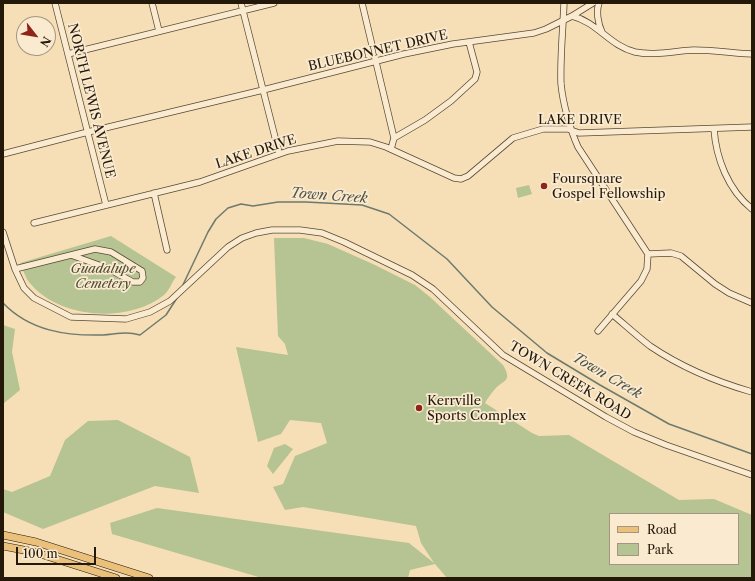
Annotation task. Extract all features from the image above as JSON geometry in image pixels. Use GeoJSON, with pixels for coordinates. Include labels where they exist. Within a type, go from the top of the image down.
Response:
{"type":"FeatureCollection","features":[{"type":"Feature","properties":{"kind":"main road"},"geometry":{"type":"LineString","coordinates":[[3,535],[36,542],[148,578]]}},
{"type":"Feature","properties":{"kind":"main road"},"geometry":{"type":"LineString","coordinates":[[3,546],[34,552],[116,578]]}},
{"type":"Feature","properties":{"kind":"street","name":"NORTH LEWIS AVENUE"},"geometry":{"type":"LineString","coordinates":[[55,3],[106,205]]}},
{"type":"Feature","properties":{"kind":"street"},"geometry":{"type":"LineString","coordinates":[[152,3],[159,31]]}},
{"type":"Feature","properties":{"kind":"street"},"geometry":{"type":"LineString","coordinates":[[241,3],[278,153]]}},
{"type":"Feature","properties":{"kind":"street"},"geometry":{"type":"LineString","coordinates":[[68,54],[274,3]]}},
{"type":"Feature","properties":{"kind":"street"},"geometry":{"type":"LineString","coordinates":[[362,3],[394,138],[391,149]]}},
{"type":"Feature","properties":{"kind":"street"},"geometry":{"type":"LineString","coordinates":[[564,3],[562,84],[564,103],[572,130],[578,147],[648,254],[647,269],[641,281],[598,331]]}},
{"type":"Feature","properties":{"kind":"street","name":"BLUEBONNET DRIVE"},"geometry":{"type":"LineString","coordinates":[[3,154],[446,45],[534,33],[546,29],[572,16],[593,3]]}},
{"type":"Feature","properties":{"kind":"street"},"geometry":{"type":"LineString","coordinates":[[599,3],[597,10],[602,32]]}},
{"type":"Feature","properties":{"kind":"street"},"geometry":{"type":"LineString","coordinates":[[572,16],[579,17],[594,26],[619,46],[636,52],[655,54],[693,50],[752,54]]}},
{"type":"Feature","properties":{"kind":"street"},"geometry":{"type":"LineString","coordinates":[[394,138],[425,120],[451,101],[475,78],[477,72],[470,42]]}},
{"type":"Feature","properties":{"kind":"street","name":"LAKE DRIVE"},"geometry":{"type":"LineString","coordinates":[[34,223],[200,182],[278,153],[338,142],[370,142],[391,149],[454,178],[461,179],[468,176],[513,138],[539,129],[568,129],[579,133],[752,127]]}},
{"type":"Feature","properties":{"kind":"street"},"geometry":{"type":"LineString","coordinates":[[714,129],[720,161],[725,175],[734,190],[752,209]]}},
{"type":"Feature","properties":{"kind":"street"},"geometry":{"type":"LineString","coordinates":[[154,193],[167,250]]}},
{"type":"Feature","properties":{"kind":"street","name":"TOWN CREEK ROAD"},"geometry":{"type":"LineString","coordinates":[[3,232],[24,288],[34,298],[71,317],[126,319],[150,312],[174,298],[228,247],[242,238],[256,233],[272,230],[300,230],[322,233],[412,275],[433,289],[503,355],[606,417],[634,432],[666,446],[752,475]]}},
{"type":"Feature","properties":{"kind":"street"},"geometry":{"type":"LineString","coordinates":[[16,269],[71,255],[95,249],[107,250],[142,271],[143,278],[140,282],[133,282],[102,266],[71,255]]}},
{"type":"Feature","properties":{"kind":"street"},"geometry":{"type":"LineString","coordinates":[[648,254],[671,252],[681,256],[715,284],[729,293],[752,302]]}},
{"type":"Feature","properties":{"kind":"street"},"geometry":{"type":"LineString","coordinates":[[612,314],[649,345],[688,368],[732,386],[752,392]]}},
{"type":"Feature","properties":{"kind":"green space"},"geometry":{"type":"Polygon","coordinates":[[[529,185],[532,194],[518,198],[516,188],[529,185]]]}},
{"type":"Feature","properties":{"kind":"green space","name":"Guadalupe Cemetery"},"geometry":{"type":"Polygon","coordinates":[[[111,236],[176,277],[164,295],[149,304],[132,310],[113,313],[94,313],[75,310],[57,304],[42,294],[29,282],[20,263],[111,236]]]}},
{"type":"Feature","properties":{"kind":"green space","name":"Kerrville Sports Complex"},"geometry":{"type":"Polygon","coordinates":[[[274,238],[304,238],[328,244],[415,285],[430,297],[503,365],[507,378],[498,386],[485,403],[539,436],[569,435],[679,500],[714,499],[752,515],[752,578],[447,578],[435,564],[410,570],[408,578],[262,578],[112,534],[110,523],[157,508],[409,543],[434,563],[421,543],[416,526],[303,507],[285,510],[273,487],[283,484],[295,456],[327,443],[321,423],[290,420],[281,434],[258,442],[236,347],[288,355],[285,344],[278,336],[274,238]]]}},
{"type":"Feature","properties":{"kind":"green space"},"geometry":{"type":"Polygon","coordinates":[[[3,325],[15,329],[12,352],[20,390],[3,404],[3,325]]]}},
{"type":"Feature","properties":{"kind":"green space"},"geometry":{"type":"Polygon","coordinates":[[[118,420],[190,457],[199,493],[155,486],[43,529],[3,512],[3,489],[12,492],[50,476],[65,440],[88,421],[118,420]]]}},
{"type":"Feature","properties":{"kind":"green space"},"geometry":{"type":"Polygon","coordinates":[[[285,444],[293,449],[273,474],[267,466],[274,448],[285,444]]]}},
{"type":"Feature","properties":{"kind":"waterway","name":"Town Creek"},"geometry":{"type":"LineString","coordinates":[[181,289],[208,232],[216,219],[228,208],[241,204],[253,206],[278,202],[362,205],[389,214],[447,259],[492,307],[547,353],[669,424],[752,454]]}},
{"type":"Feature","properties":{"kind":"waterway","name":"Town Creek"},"geometry":{"type":"LineString","coordinates":[[3,303],[25,320],[49,330],[62,333],[89,335],[126,333],[140,335],[166,315],[177,298]]}},
{"type":"Feature","properties":{"kind":"place","name":"Foursquare Gospel Fellowship"},"geometry":{"type":"Point","coordinates":[544,186]}},
{"type":"Feature","properties":{"kind":"place","name":"Kerrville Sports Complex"},"geometry":{"type":"Point","coordinates":[419,408]}}]}
